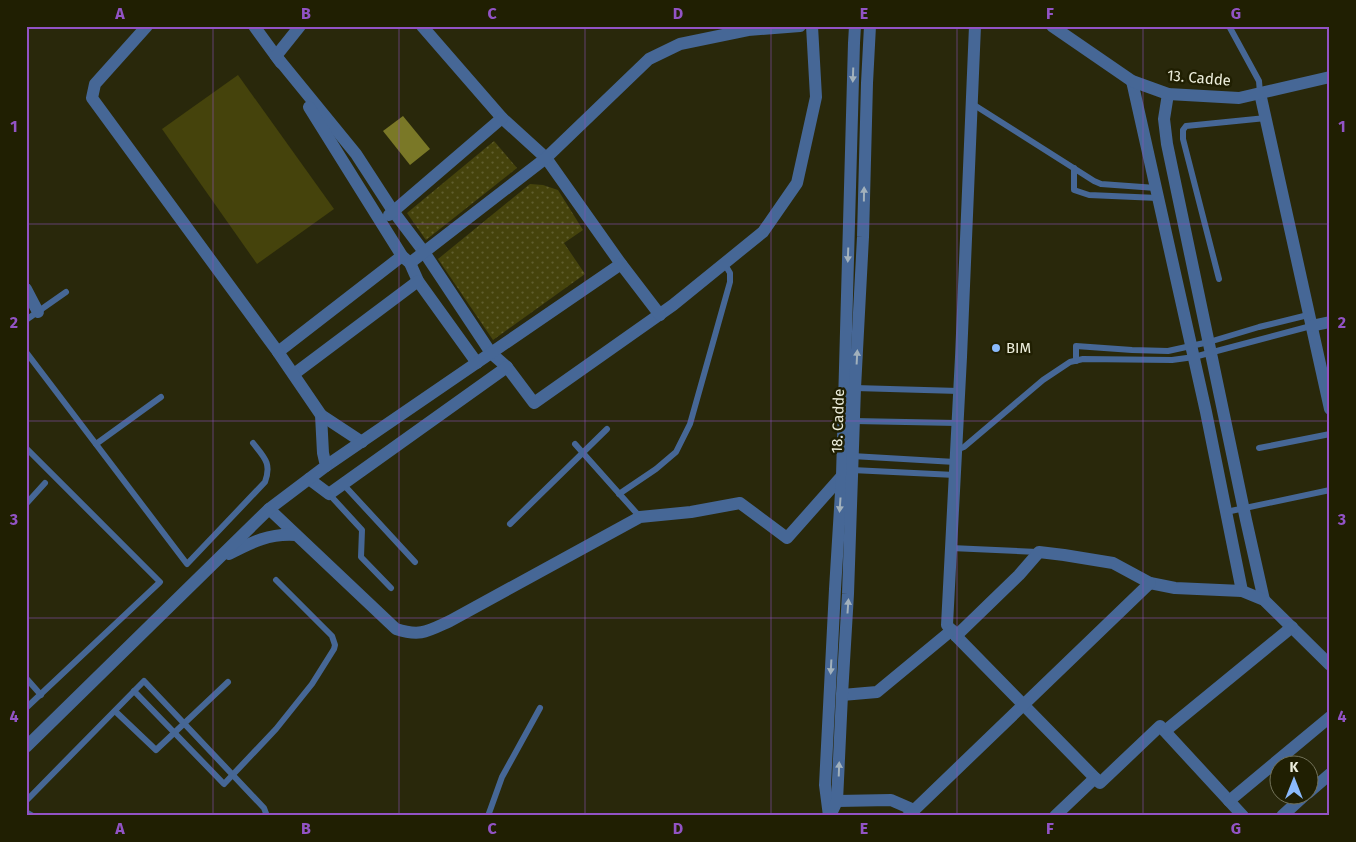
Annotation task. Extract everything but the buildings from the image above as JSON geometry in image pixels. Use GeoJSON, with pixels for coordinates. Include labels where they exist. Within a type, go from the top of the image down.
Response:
{"type":"FeatureCollection","features":[{"type":"Feature","properties":{"kind":"street"},"geometry":{"type":"LineString","coordinates":[[148,26],[95,84],[92,98],[294,374],[321,415],[362,442]]}},
{"type":"Feature","properties":{"kind":"street"},"geometry":{"type":"LineString","coordinates":[[254,26],[356,154],[491,353],[507,367],[534,403],[660,315],[762,232],[797,183],[816,97],[812,26]]}},
{"type":"Feature","properties":{"kind":"street"},"geometry":{"type":"LineString","coordinates":[[276,56],[300,26]]}},
{"type":"Feature","properties":{"kind":"street"},"geometry":{"type":"LineString","coordinates":[[422,26],[502,118],[546,158],[621,264],[660,315]]}},
{"type":"Feature","properties":{"kind":"street"},"geometry":{"type":"LineString","coordinates":[[278,352],[406,260],[424,252],[546,158],[649,59],[680,44],[748,30],[800,26]]}},
{"type":"Feature","properties":{"kind":"street","name":"18. Cadde"},"geometry":{"type":"LineString","coordinates":[[830,816],[837,801],[848,594],[847,473],[855,26]]}},
{"type":"Feature","properties":{"kind":"street","name":"18. Cadde"},"geometry":{"type":"LineString","coordinates":[[830,816],[825,785],[835,579],[847,473],[852,456],[863,237],[870,26]]}},
{"type":"Feature","properties":{"kind":"street"},"geometry":{"type":"LineString","coordinates":[[975,26],[947,625],[1022,705],[1097,780]]}},
{"type":"Feature","properties":{"kind":"street","name":"13. Cadde"},"geometry":{"type":"LineString","coordinates":[[1052,26],[1132,81],[1168,94],[1240,98],[1330,77]]}},
{"type":"Feature","properties":{"kind":"street"},"geometry":{"type":"LineString","coordinates":[[276,56],[418,281],[477,363]]}},
{"type":"Feature","properties":{"kind":"street"},"geometry":{"type":"LineString","coordinates":[[1132,81],[1193,351],[1242,591]]}},
{"type":"Feature","properties":{"kind":"street"},"geometry":{"type":"LineString","coordinates":[[1260,93],[1330,409]]}},
{"type":"Feature","properties":{"kind":"street"},"geometry":{"type":"LineString","coordinates":[[1168,94],[1164,119],[1167,144],[1264,600]]}},
{"type":"Feature","properties":{"kind":"street"},"geometry":{"type":"LineString","coordinates":[[381,222],[502,118]]}},
{"type":"Feature","properties":{"kind":"street"},"geometry":{"type":"LineString","coordinates":[[26,747],[269,509],[326,466],[621,264]]}},
{"type":"Feature","properties":{"kind":"street"},"geometry":{"type":"LineString","coordinates":[[294,374],[418,281]]}},
{"type":"Feature","properties":{"kind":"street"},"geometry":{"type":"LineString","coordinates":[[26,289],[38,312]]}},
{"type":"Feature","properties":{"kind":"street"},"geometry":{"type":"LineString","coordinates":[[1310,321],[1330,322]]}},
{"type":"Feature","properties":{"kind":"street"},"geometry":{"type":"LineString","coordinates":[[309,479],[329,494],[507,367]]}},
{"type":"Feature","properties":{"kind":"street"},"geometry":{"type":"LineString","coordinates":[[446,383],[460,401]]}},
{"type":"Feature","properties":{"kind":"street"},"geometry":{"type":"LineString","coordinates":[[321,415],[323,453],[326,466]]}},
{"type":"Feature","properties":{"kind":"street"},"geometry":{"type":"LineString","coordinates":[[269,509],[396,629],[418,633],[427,632],[640,518],[691,512],[740,503],[787,538],[847,473]]}},
{"type":"Feature","properties":{"kind":"street"},"geometry":{"type":"LineString","coordinates":[[218,559],[270,536],[296,535]]}},
{"type":"Feature","properties":{"kind":"street"},"geometry":{"type":"LineString","coordinates":[[842,695],[877,692],[954,633],[1018,575],[1039,552],[1113,563],[1150,584],[1175,588],[1242,591],[1264,600],[1330,665]]}},
{"type":"Feature","properties":{"kind":"street"},"geometry":{"type":"LineString","coordinates":[[837,801],[891,800],[911,813],[1150,584]]}},
{"type":"Feature","properties":{"kind":"street"},"geometry":{"type":"LineString","coordinates":[[1165,731],[1292,627]]}},
{"type":"Feature","properties":{"kind":"street"},"geometry":{"type":"LineString","coordinates":[[1229,801],[1330,717]]}},
{"type":"Feature","properties":{"kind":"street"},"geometry":{"type":"LineString","coordinates":[[1056,816],[1160,726],[1243,816]]}},
{"type":"Feature","properties":{"kind":"street"},"geometry":{"type":"LineString","coordinates":[[1318,784],[1330,774]]}},
{"type":"Feature","properties":{"kind":"street"},"geometry":{"type":"LineString","coordinates":[[1068,816],[1097,780]]}},
{"type":"Feature","properties":{"kind":"street"},"geometry":{"type":"LineString","coordinates":[[1282,816],[1296,804]]}},
{"type":"Feature","properties":{"kind":"lane"},"geometry":{"type":"LineString","coordinates":[[1230,26],[1259,81],[1260,93]]}},
{"type":"Feature","properties":{"kind":"lane"},"geometry":{"type":"LineString","coordinates":[[971,103],[1094,181],[1101,184],[1157,193]]}},
{"type":"Feature","properties":{"kind":"lane"},"geometry":{"type":"LineString","coordinates":[[1219,279],[1183,139],[1183,130],[1186,126],[1266,118]]}},
{"type":"Feature","properties":{"kind":"lane"},"geometry":{"type":"LineString","coordinates":[[1074,168],[1074,190],[1089,195],[1157,193]]}},
{"type":"Feature","properties":{"kind":"lane"},"geometry":{"type":"LineString","coordinates":[[619,494],[656,469],[676,452],[690,424],[730,282],[730,273],[724,263]]}},
{"type":"Feature","properties":{"kind":"lane"},"geometry":{"type":"LineString","coordinates":[[26,320],[66,292]]}},
{"type":"Feature","properties":{"kind":"lane"},"geometry":{"type":"LineString","coordinates":[[955,462],[964,447],[1043,380],[1070,362],[1083,359],[1172,360],[1193,351],[1210,348],[1259,327],[1310,321]]}},
{"type":"Feature","properties":{"kind":"lane"},"geometry":{"type":"LineString","coordinates":[[1076,361],[1076,346],[1132,350],[1193,351],[1310,321]]}},
{"type":"Feature","properties":{"kind":"lane"},"geometry":{"type":"LineString","coordinates":[[26,352],[187,564],[265,482],[268,462],[253,443]]}},
{"type":"Feature","properties":{"kind":"lane"},"geometry":{"type":"LineString","coordinates":[[855,388],[959,391]]}},
{"type":"Feature","properties":{"kind":"lane"},"geometry":{"type":"LineString","coordinates":[[96,444],[161,397]]}},
{"type":"Feature","properties":{"kind":"lane"},"geometry":{"type":"LineString","coordinates":[[854,422],[957,424]]}},
{"type":"Feature","properties":{"kind":"lane"},"geometry":{"type":"LineString","coordinates":[[510,524],[607,429]]}},
{"type":"Feature","properties":{"kind":"lane"},"geometry":{"type":"LineString","coordinates":[[1258,448],[1330,434]]}},
{"type":"Feature","properties":{"kind":"lane"},"geometry":{"type":"LineString","coordinates":[[575,444],[640,518]]}},
{"type":"Feature","properties":{"kind":"lane"},"geometry":{"type":"LineString","coordinates":[[26,448],[160,582],[26,708]]}},
{"type":"Feature","properties":{"kind":"lane"},"geometry":{"type":"LineString","coordinates":[[852,456],[955,462]]}},
{"type":"Feature","properties":{"kind":"lane"},"geometry":{"type":"LineString","coordinates":[[847,473],[955,462]]}},
{"type":"Feature","properties":{"kind":"lane"},"geometry":{"type":"LineString","coordinates":[[26,504],[45,483]]}},
{"type":"Feature","properties":{"kind":"lane"},"geometry":{"type":"LineString","coordinates":[[343,484],[415,562]]}},
{"type":"Feature","properties":{"kind":"lane"},"geometry":{"type":"LineString","coordinates":[[1226,512],[1330,490]]}},
{"type":"Feature","properties":{"kind":"lane"},"geometry":{"type":"LineString","coordinates":[[329,494],[362,530],[361,557],[391,588]]}},
{"type":"Feature","properties":{"kind":"lane"},"geometry":{"type":"LineString","coordinates":[[951,548],[1039,552]]}},
{"type":"Feature","properties":{"kind":"lane"},"geometry":{"type":"LineString","coordinates":[[134,691],[224,784],[276,729],[312,684],[334,649],[335,645],[332,636],[276,580]]}},
{"type":"Feature","properties":{"kind":"lane"},"geometry":{"type":"LineString","coordinates":[[26,678],[40,695]]}},
{"type":"Feature","properties":{"kind":"lane"},"geometry":{"type":"LineString","coordinates":[[26,801],[144,681],[264,808],[268,816]]}},
{"type":"Feature","properties":{"kind":"lane"},"geometry":{"type":"LineString","coordinates":[[115,711],[156,750],[228,682]]}},
{"type":"Feature","properties":{"kind":"lane"},"geometry":{"type":"LineString","coordinates":[[488,816],[502,777],[540,708]]}},
{"type":"Feature","properties":{"kind":"lane"},"geometry":{"type":"LineString","coordinates":[[26,812],[33,816]]}},
{"type":"Feature","properties":{"kind":"shaded area"},"geometry":{"type":"Polygon","coordinates":[[[238,75],[334,209],[257,264],[162,129],[238,75]]]}},
{"type":"Feature","properties":{"kind":"shaded area"},"geometry":{"type":"Polygon","coordinates":[[[403,116],[430,149],[410,165],[383,131],[403,116]]]}},
{"type":"Feature","properties":{"kind":"shaded area"},"geometry":{"type":"Polygon","coordinates":[[[494,141],[517,168],[426,240],[407,213],[494,141]]]}},
{"type":"Feature","properties":{"kind":"shaded area"},"geometry":{"type":"Polygon","coordinates":[[[530,184],[543,185],[558,190],[583,230],[564,243],[585,274],[493,340],[438,259],[530,184]]]}},
{"type":"Feature","properties":{"kind":"place","name":"BIM"},"geometry":{"type":"Point","coordinates":[996,348]}}]}
